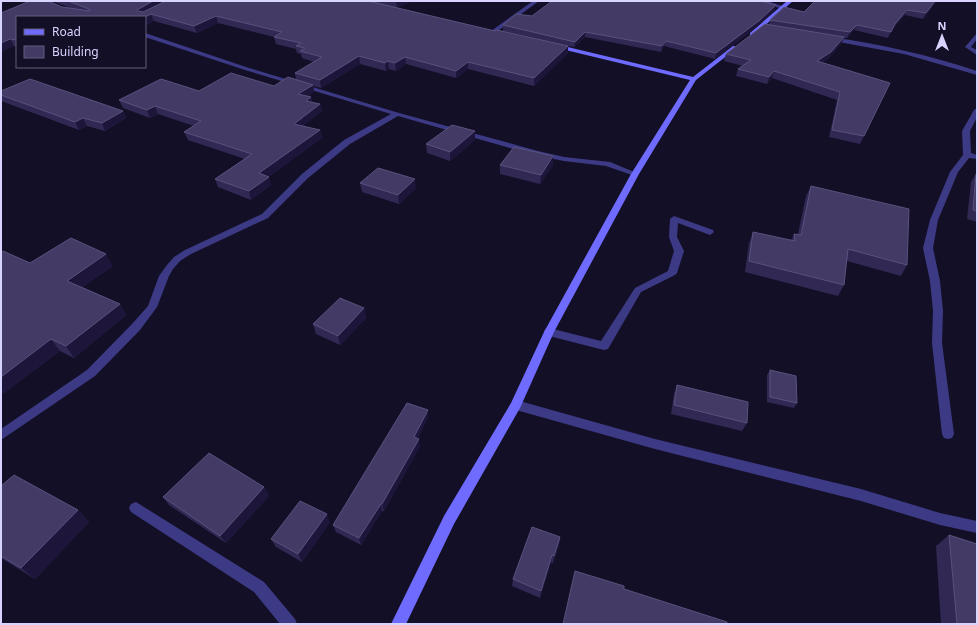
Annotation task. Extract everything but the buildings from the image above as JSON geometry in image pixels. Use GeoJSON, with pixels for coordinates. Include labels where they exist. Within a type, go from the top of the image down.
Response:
{"type":"FeatureCollection","features":[{"type":"Feature","properties":{"kind":"main road"},"geometry":{"type":"LineString","coordinates":[[398,624],[449,520],[516,405],[549,332],[635,174],[694,79],[764,28],[786,4]]}},
{"type":"Feature","properties":{"kind":"main road"},"geometry":{"type":"LineString","coordinates":[[486,30],[501,34]]}},
{"type":"Feature","properties":{"kind":"main road"},"geometry":{"type":"LineString","coordinates":[[547,44],[694,79]]}},
{"type":"Feature","properties":{"kind":"street"},"geometry":{"type":"LineString","coordinates":[[493,32],[536,1]]}},
{"type":"Feature","properties":{"kind":"street"},"geometry":{"type":"LineString","coordinates":[[761,1],[786,4]]}},
{"type":"Feature","properties":{"kind":"street"},"geometry":{"type":"LineString","coordinates":[[146,35],[247,69],[397,114],[537,153],[564,159],[607,164],[635,174]]}},
{"type":"Feature","properties":{"kind":"street"},"geometry":{"type":"LineString","coordinates":[[977,35],[968,47],[977,53]]}},
{"type":"Feature","properties":{"kind":"street"},"geometry":{"type":"LineString","coordinates":[[820,38],[876,45],[930,57],[977,72]]}},
{"type":"Feature","properties":{"kind":"street"},"geometry":{"type":"LineString","coordinates":[[948,434],[937,343],[938,311],[935,281],[928,248],[934,220],[954,172],[967,155],[966,131],[977,110]]}},
{"type":"Feature","properties":{"kind":"street"},"geometry":{"type":"LineString","coordinates":[[1,435],[91,373],[136,327],[152,307],[164,276],[177,259],[188,252],[264,216],[305,176],[347,142],[397,114]]}},
{"type":"Feature","properties":{"kind":"street"},"geometry":{"type":"LineString","coordinates":[[967,155],[977,157]]}},
{"type":"Feature","properties":{"kind":"street"},"geometry":{"type":"LineString","coordinates":[[549,332],[604,346],[638,290],[672,272],[679,251],[673,237],[674,219],[710,232]]}},
{"type":"Feature","properties":{"kind":"street"},"geometry":{"type":"LineString","coordinates":[[516,405],[655,444],[861,495],[940,519],[977,527]]}},
{"type":"Feature","properties":{"kind":"street"},"geometry":{"type":"LineString","coordinates":[[136,508],[259,587],[290,624]]}}]}
